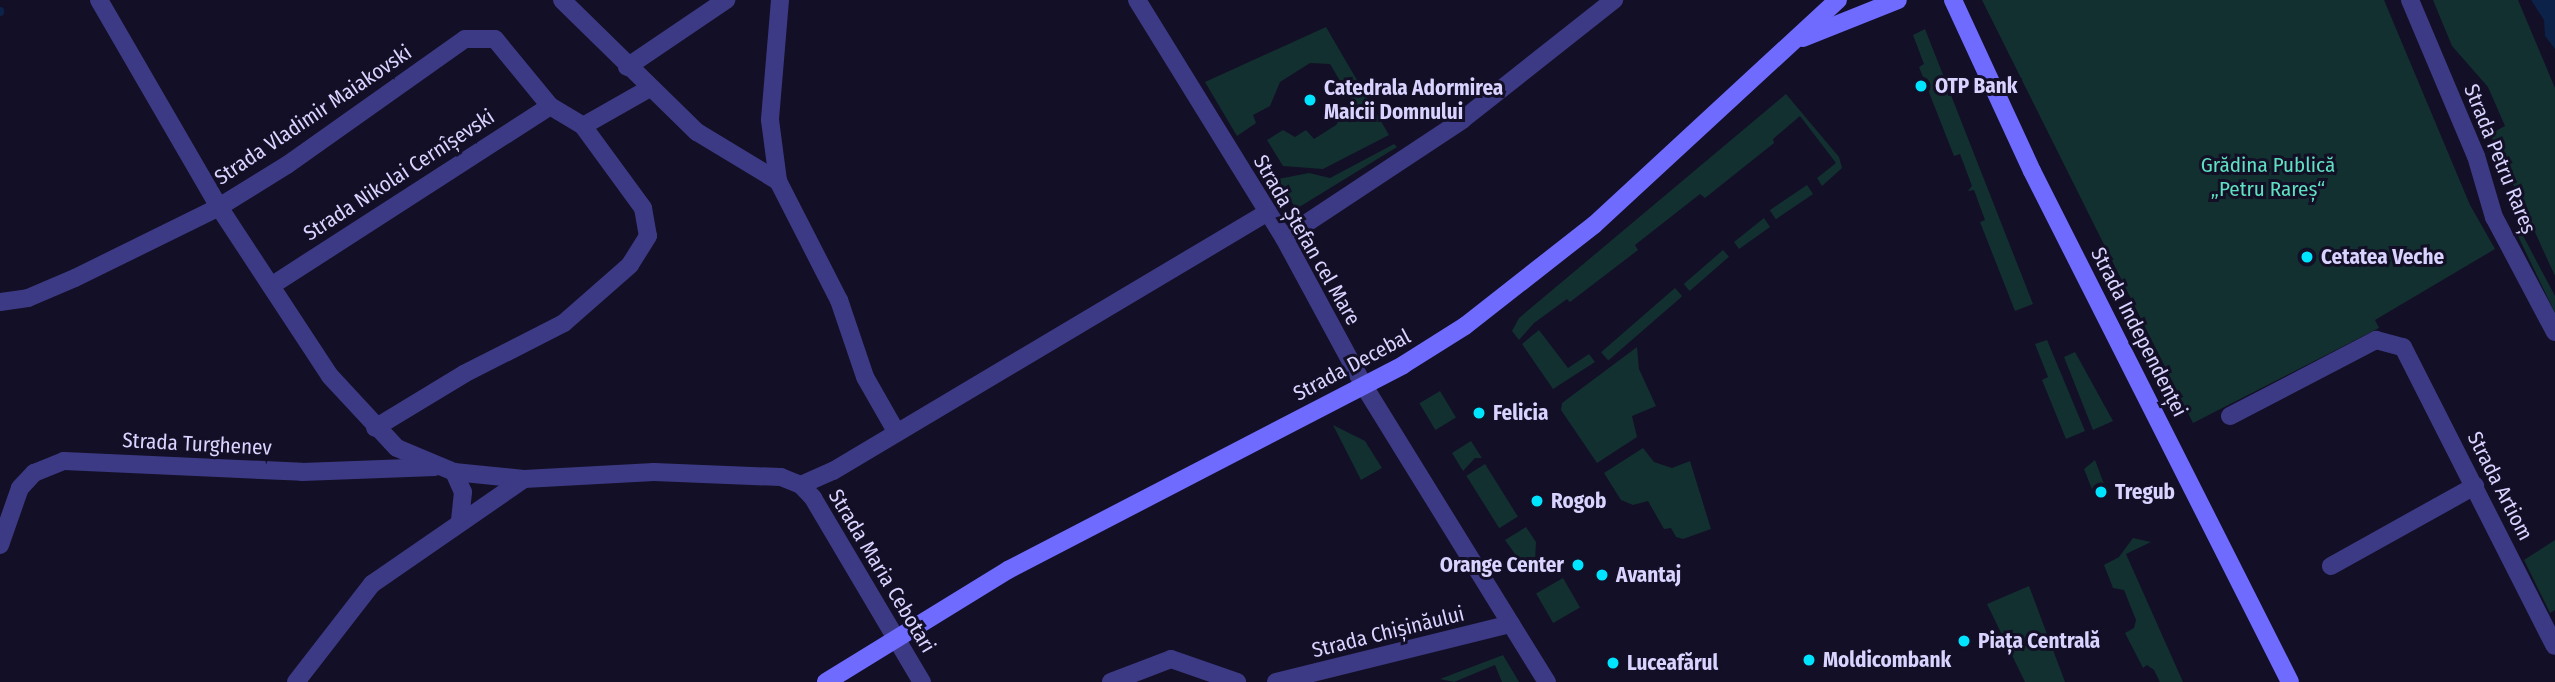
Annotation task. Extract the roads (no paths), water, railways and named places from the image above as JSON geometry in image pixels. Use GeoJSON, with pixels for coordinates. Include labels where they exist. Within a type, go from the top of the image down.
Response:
{"type":"FeatureCollection","features":[{"type":"Feature","properties":{"kind":"main road","name":"Strada Decebal"},"geometry":{"type":"LineString","coordinates":[[827,682],[897,636],[1008,570],[1364,386],[1444,340],[1533,276],[1838,0]]}},
{"type":"Feature","properties":{"kind":"main road"},"geometry":{"type":"LineString","coordinates":[[1793,42],[1898,0]]}},
{"type":"Feature","properties":{"kind":"main road","name":"Strada Independenței"},"geometry":{"type":"LineString","coordinates":[[1953,0],[2032,171],[2290,682]]}},
{"type":"Feature","properties":{"kind":"street"},"geometry":{"type":"LineString","coordinates":[[99,0],[219,207],[274,284],[330,376],[375,428],[397,448],[448,470],[524,479],[654,472],[781,477],[801,485],[897,433],[1268,212]]}},
{"type":"Feature","properties":{"kind":"street"},"geometry":{"type":"LineString","coordinates":[[562,0],[697,132],[778,181]]}},
{"type":"Feature","properties":{"kind":"street"},"geometry":{"type":"LineString","coordinates":[[627,66],[726,0]]}},
{"type":"Feature","properties":{"kind":"street"},"geometry":{"type":"LineString","coordinates":[[780,0],[770,120],[778,181],[839,300],[865,377],[897,433]]}},
{"type":"Feature","properties":{"kind":"street","name":"Strada Ștefan cel Mare"},"geometry":{"type":"LineString","coordinates":[[1137,0],[1284,238],[1364,386],[1547,682]]}},
{"type":"Feature","properties":{"kind":"street"},"geometry":{"type":"LineString","coordinates":[[1284,238],[1462,120],[1614,0]]}},
{"type":"Feature","properties":{"kind":"street","name":"Strada Petru Rareș"},"geometry":{"type":"LineString","coordinates":[[2410,0],[2476,156],[2494,217],[2555,332]]}},
{"type":"Feature","properties":{"kind":"street","name":"Strada Vladimir Maiakovski"},"geometry":{"type":"LineString","coordinates":[[0,302],[28,298],[75,278],[219,207],[287,165],[465,39],[495,40],[550,106],[583,126]]}},
{"type":"Feature","properties":{"kind":"street"},"geometry":{"type":"LineString","coordinates":[[375,428],[464,374],[564,323],[645,246],[648,227],[643,208],[583,126],[650,88]]}},
{"type":"Feature","properties":{"kind":"street","name":"Strada Nikolai Cernîșevski"},"geometry":{"type":"LineString","coordinates":[[274,284],[550,106]]}},
{"type":"Feature","properties":{"kind":"street","name":"Strada Artiom"},"geometry":{"type":"LineString","coordinates":[[2230,416],[2376,340],[2403,347],[2555,646]]}},
{"type":"Feature","properties":{"kind":"street","name":"Strada Turghenev"},"geometry":{"type":"LineString","coordinates":[[0,545],[20,488],[34,473],[64,461],[302,472],[448,470]]}},
{"type":"Feature","properties":{"kind":"street"},"geometry":{"type":"LineString","coordinates":[[448,470],[463,492],[460,522]]}},
{"type":"Feature","properties":{"kind":"street"},"geometry":{"type":"LineString","coordinates":[[296,682],[372,584],[524,479]]}},
{"type":"Feature","properties":{"kind":"street","name":"Strada Maria Cebotari"},"geometry":{"type":"LineString","coordinates":[[801,485],[813,498],[922,682]]}},
{"type":"Feature","properties":{"kind":"street"},"geometry":{"type":"LineString","coordinates":[[2331,566],[2475,486]]}},
{"type":"Feature","properties":{"kind":"street","name":"Strada Chișinăului"},"geometry":{"type":"LineString","coordinates":[[1276,682],[1511,624]]}},
{"type":"Feature","properties":{"kind":"street"},"geometry":{"type":"LineString","coordinates":[[1111,682],[1171,659],[1237,682]]}},
{"type":"Feature","properties":{"kind":"water"},"geometry":{"type":"Polygon","coordinates":[[[2531,0],[2555,0],[2555,49],[2545,36],[2544,20],[2531,0]]]}},
{"type":"Feature","properties":{"kind":"place","name":"OTP Bank"},"geometry":{"type":"Point","coordinates":[1921,86]}},
{"type":"Feature","properties":{"kind":"place","name":"Catedrala Adormirea Maicii Domnului"},"geometry":{"type":"Point","coordinates":[1310,100]}},
{"type":"Feature","properties":{"kind":"place","name":"Cetatea Veche"},"geometry":{"type":"Point","coordinates":[2307,257]}},
{"type":"Feature","properties":{"kind":"place","name":"Felicia"},"geometry":{"type":"Point","coordinates":[1479,413]}},
{"type":"Feature","properties":{"kind":"place","name":"Tregub"},"geometry":{"type":"Point","coordinates":[2101,492]}},
{"type":"Feature","properties":{"kind":"place","name":"Rogob"},"geometry":{"type":"Point","coordinates":[1537,501]}},
{"type":"Feature","properties":{"kind":"place","name":"Orange Center"},"geometry":{"type":"Point","coordinates":[1578,565]}},
{"type":"Feature","properties":{"kind":"place","name":"Аvantaj"},"geometry":{"type":"Point","coordinates":[1602,575]}},
{"type":"Feature","properties":{"kind":"place","name":"Piața Centrală"},"geometry":{"type":"Point","coordinates":[1964,641]}},
{"type":"Feature","properties":{"kind":"place","name":"Moldicombank"},"geometry":{"type":"Point","coordinates":[1809,660]}},
{"type":"Feature","properties":{"kind":"place","name":"Luceafărul"},"geometry":{"type":"Point","coordinates":[1613,663]}},
{"type":"Feature","properties":{"kind":"park label","name":"Grădina Publică „Petru Rareș“"},"geometry":{"type":"Point","coordinates":[2268,177]}}]}
